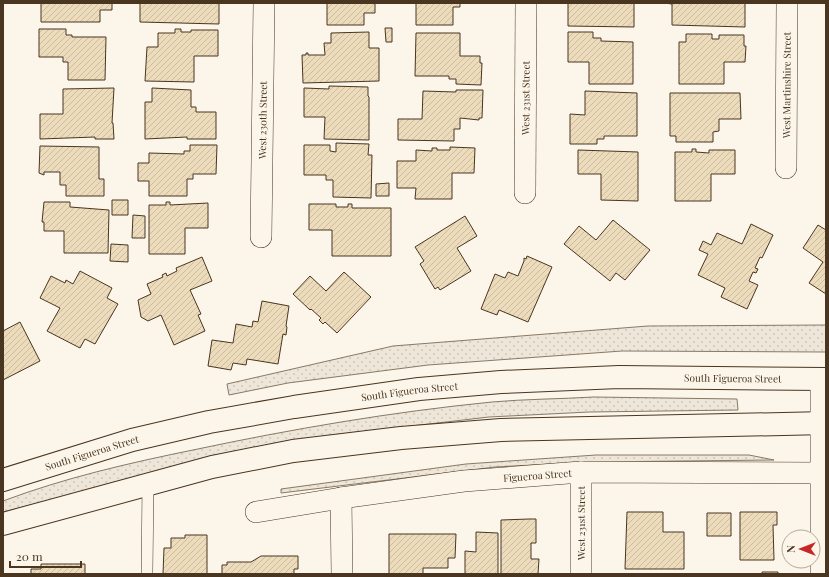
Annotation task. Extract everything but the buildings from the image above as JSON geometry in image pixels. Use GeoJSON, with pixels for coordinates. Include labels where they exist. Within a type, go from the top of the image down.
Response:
{"type":"FeatureCollection","features":[{"type":"Feature","properties":{"kind":"main road","name":"South Figueroa Street"},"geometry":{"type":"LineString","coordinates":[[3,480],[132,440],[209,422],[294,407],[419,389],[500,382],[619,377],[823,380]]}},
{"type":"Feature","properties":{"kind":"main road"},"geometry":{"type":"LineString","coordinates":[[3,524],[148,483],[212,467],[293,451],[401,438],[508,430],[823,422]]}},
{"type":"Feature","properties":{"kind":"street","name":"West 230th Street"},"geometry":{"type":"LineString","coordinates":[[261,237],[264,3]]}},
{"type":"Feature","properties":{"kind":"street","name":"West 231st Street"},"geometry":{"type":"LineString","coordinates":[[525,192],[526,3]]}},
{"type":"Feature","properties":{"kind":"street","name":"West Martinshire Street"},"geometry":{"type":"LineString","coordinates":[[786,168],[787,3]]}},
{"type":"Feature","properties":{"kind":"street"},"geometry":{"type":"LineString","coordinates":[[821,574],[823,380]]}},
{"type":"Feature","properties":{"kind":"street","name":"West 231st Street"},"geometry":{"type":"LineString","coordinates":[[581,472],[581,574]]}},
{"type":"Feature","properties":{"kind":"street","name":"Figueroa Street"},"geometry":{"type":"LineString","coordinates":[[256,512],[341,498],[464,481],[581,472],[648,474],[823,473]]}},
{"type":"Feature","properties":{"kind":"street"},"geometry":{"type":"LineString","coordinates":[[341,498],[342,574]]}},
{"type":"Feature","properties":{"kind":"lane"},"geometry":{"type":"LineString","coordinates":[[147,574],[148,483]]}},
{"type":"Feature","properties":{"kind":"shaded area"},"geometry":{"type":"Polygon","coordinates":[[[826,325],[826,352],[622,351],[428,365],[288,383],[229,395],[227,384],[393,346],[648,326],[826,325]]]}},
{"type":"Feature","properties":{"kind":"shaded area"},"geometry":{"type":"Polygon","coordinates":[[[594,397],[737,399],[738,410],[589,412],[489,417],[394,428],[126,481],[3,512],[3,501],[49,485],[145,460],[230,442],[379,416],[454,406],[505,401],[594,397]]]}},
{"type":"Feature","properties":{"kind":"shaded area"},"geometry":{"type":"Polygon","coordinates":[[[596,455],[749,455],[774,460],[590,462],[495,467],[281,493],[281,489],[466,464],[596,455]]]}}]}
